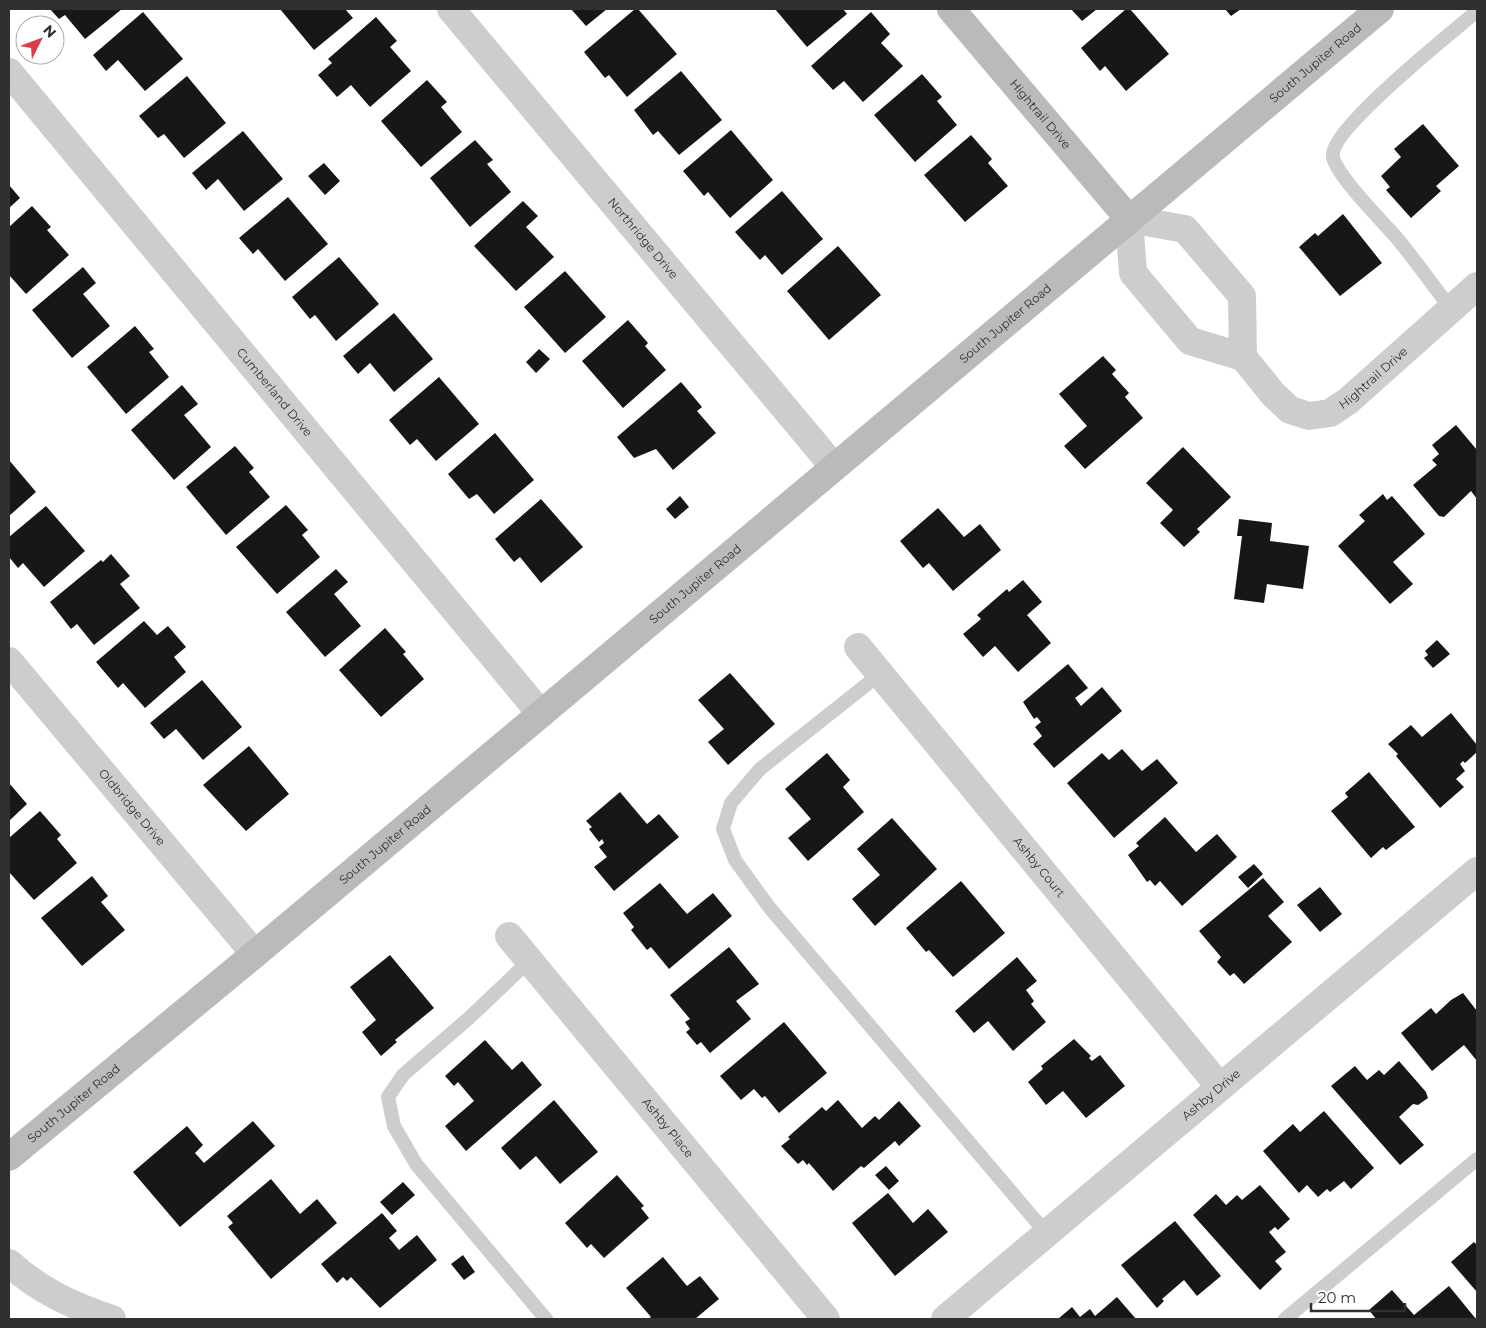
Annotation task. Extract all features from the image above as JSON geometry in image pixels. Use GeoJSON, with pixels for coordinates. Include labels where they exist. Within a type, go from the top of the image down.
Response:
{"type":"FeatureCollection","features":[{"type":"Feature","properties":{"kind":"street","name":"Northridge Drive"},"geometry":{"type":"LineString","coordinates":[[451,9],[834,467]]}},
{"type":"Feature","properties":{"kind":"street","name":"Hightrail Drive"},"geometry":{"type":"LineString","coordinates":[[951,9],[1129,219]]}},
{"type":"Feature","properties":{"kind":"street","name":"South Jupiter Road"},"geometry":{"type":"LineString","coordinates":[[9,1157],[255,954],[1380,9]]}},
{"type":"Feature","properties":{"kind":"street","name":"Cumberland Drive"},"geometry":{"type":"LineString","coordinates":[[9,72],[541,714]]}},
{"type":"Feature","properties":{"kind":"street"},"geometry":{"type":"LineString","coordinates":[[1129,219],[1185,230],[1242,296],[1243,357],[1190,340],[1133,273],[1129,219]]}},
{"type":"Feature","properties":{"kind":"street","name":"Hightrail Drive"},"geometry":{"type":"LineString","coordinates":[[1243,357],[1273,394],[1290,410],[1309,416],[1330,413],[1348,401],[1477,286]]}},
{"type":"Feature","properties":{"kind":"street","name":"Ashby Court"},"geometry":{"type":"LineString","coordinates":[[858,647],[1220,1088]]}},
{"type":"Feature","properties":{"kind":"street","name":"Oldbridge Drive"},"geometry":{"type":"LineString","coordinates":[[9,661],[255,954]]}},
{"type":"Feature","properties":{"kind":"street","name":"Ashby Drive"},"geometry":{"type":"LineString","coordinates":[[945,1319],[1477,871]]}},
{"type":"Feature","properties":{"kind":"street","name":"Ashby Place"},"geometry":{"type":"LineString","coordinates":[[509,936],[826,1319]]}},
{"type":"Feature","properties":{"kind":"street"},"geometry":{"type":"LineString","coordinates":[[9,1263],[22,1274],[71,1305],[103,1318]]}},
{"type":"Feature","properties":{"kind":"lane"},"geometry":{"type":"LineString","coordinates":[[1451,309],[1397,238],[1340,172],[1333,156],[1335,144],[1370,104],[1477,11]]}},
{"type":"Feature","properties":{"kind":"lane"},"geometry":{"type":"LineString","coordinates":[[880,674],[760,769],[731,803],[722,829],[735,860],[769,907],[1046,1234]]}},
{"type":"Feature","properties":{"kind":"lane"},"geometry":{"type":"LineString","coordinates":[[529,961],[469,1018],[402,1075],[388,1097],[394,1126],[416,1164],[546,1319]]}},
{"type":"Feature","properties":{"kind":"lane"},"geometry":{"type":"LineString","coordinates":[[1285,1319],[1477,1159]]}},
{"type":"Feature","properties":{"kind":"building"},"geometry":{"type":"Polygon","coordinates":[[[50,9],[122,9],[85,39],[65,15],[55,15],[50,9]]]}},
{"type":"Feature","properties":{"kind":"building"},"geometry":{"type":"Polygon","coordinates":[[[280,9],[345,9],[353,18],[314,50],[280,9]]]}},
{"type":"Feature","properties":{"kind":"building"},"geometry":{"type":"Polygon","coordinates":[[[571,9],[607,9],[586,26],[571,9]]]}},
{"type":"Feature","properties":{"kind":"building"},"geometry":{"type":"Polygon","coordinates":[[[635,9],[638,9],[677,54],[627,97],[609,75],[605,78],[584,52],[635,9]]]}},
{"type":"Feature","properties":{"kind":"building"},"geometry":{"type":"Polygon","coordinates":[[[775,9],[843,9],[847,14],[807,47],[775,9]]]}},
{"type":"Feature","properties":{"kind":"building"},"geometry":{"type":"Polygon","coordinates":[[[1071,9],[1097,9],[1082,21],[1071,9]]]}},
{"type":"Feature","properties":{"kind":"building"},"geometry":{"type":"Polygon","coordinates":[[[1126,9],[1130,9],[1169,54],[1126,91],[1105,66],[1100,71],[1081,48],[1126,9]]]}},
{"type":"Feature","properties":{"kind":"building"},"geometry":{"type":"Polygon","coordinates":[[[1225,9],[1241,9],[1231,16],[1225,9]]]}},
{"type":"Feature","properties":{"kind":"building"},"geometry":{"type":"Polygon","coordinates":[[[143,12],[183,59],[145,91],[118,60],[106,71],[93,55],[143,12]]]}},
{"type":"Feature","properties":{"kind":"building"},"geometry":{"type":"Polygon","coordinates":[[[871,12],[890,34],[881,43],[903,66],[863,102],[844,81],[833,90],[811,66],[871,12]]]}},
{"type":"Feature","properties":{"kind":"building"},"geometry":{"type":"Polygon","coordinates":[[[376,17],[397,41],[390,47],[411,71],[370,107],[351,85],[337,97],[318,75],[332,63],[328,59],[376,17]]]}},
{"type":"Feature","properties":{"kind":"building"},"geometry":{"type":"Polygon","coordinates":[[[681,71],[722,120],[679,155],[658,131],[653,135],[634,110],[681,71]]]}},
{"type":"Feature","properties":{"kind":"building"},"geometry":{"type":"Polygon","coordinates":[[[922,74],[942,97],[937,101],[957,125],[915,162],[874,115],[922,74]]]}},
{"type":"Feature","properties":{"kind":"building"},"geometry":{"type":"Polygon","coordinates":[[[187,76],[226,123],[184,158],[164,134],[158,138],[139,116],[187,76]]]}},
{"type":"Feature","properties":{"kind":"building"},"geometry":{"type":"Polygon","coordinates":[[[427,80],[447,102],[441,107],[462,132],[421,167],[381,121],[427,80]]]}},
{"type":"Feature","properties":{"kind":"building"},"geometry":{"type":"Polygon","coordinates":[[[1423,124],[1459,166],[1436,186],[1441,191],[1411,218],[1386,190],[1390,187],[1381,176],[1401,157],[1394,149],[1423,124]]]}},
{"type":"Feature","properties":{"kind":"building"},"geometry":{"type":"Polygon","coordinates":[[[731,130],[773,180],[730,218],[708,192],[704,196],[683,171],[731,130]]]}},
{"type":"Feature","properties":{"kind":"building"},"geometry":{"type":"Polygon","coordinates":[[[243,131],[283,179],[244,211],[218,179],[206,190],[192,173],[243,131]]]}},
{"type":"Feature","properties":{"kind":"building"},"geometry":{"type":"Polygon","coordinates":[[[971,135],[992,159],[988,163],[1008,186],[965,222],[924,175],[971,135]]]}},
{"type":"Feature","properties":{"kind":"building"},"geometry":{"type":"Polygon","coordinates":[[[475,140],[493,160],[487,164],[511,192],[470,227],[430,178],[475,140]]]}},
{"type":"Feature","properties":{"kind":"building"},"geometry":{"type":"Polygon","coordinates":[[[324,163],[340,181],[325,195],[308,176],[324,163]]]}},
{"type":"Feature","properties":{"kind":"building"},"geometry":{"type":"Polygon","coordinates":[[[9,185],[20,198],[9,208],[9,185]]]}},
{"type":"Feature","properties":{"kind":"building"},"geometry":{"type":"Polygon","coordinates":[[[782,191],[823,239],[782,275],[765,255],[760,260],[735,232],[782,191]]]}},
{"type":"Feature","properties":{"kind":"building"},"geometry":{"type":"Polygon","coordinates":[[[288,197],[328,244],[285,281],[258,249],[253,254],[239,238],[288,197]]]}},
{"type":"Feature","properties":{"kind":"building"},"geometry":{"type":"Polygon","coordinates":[[[523,201],[538,216],[526,227],[554,257],[516,291],[474,246],[523,201]]]}},
{"type":"Feature","properties":{"kind":"building"},"geometry":{"type":"Polygon","coordinates":[[[32,206],[51,227],[47,230],[69,255],[26,294],[9,275],[9,227],[32,206]]]}},
{"type":"Feature","properties":{"kind":"building"},"geometry":{"type":"Polygon","coordinates":[[[1343,214],[1382,263],[1340,296],[1299,247],[1315,233],[1318,236],[1343,214]]]}},
{"type":"Feature","properties":{"kind":"building"},"geometry":{"type":"Polygon","coordinates":[[[838,246],[881,295],[829,340],[787,291],[838,246]]]}},
{"type":"Feature","properties":{"kind":"building"},"geometry":{"type":"Polygon","coordinates":[[[339,257],[379,304],[336,341],[315,315],[310,319],[292,297],[339,257]]]}},
{"type":"Feature","properties":{"kind":"building"},"geometry":{"type":"Polygon","coordinates":[[[83,267],[96,283],[83,294],[110,326],[72,358],[32,310],[83,267]]]}},
{"type":"Feature","properties":{"kind":"building"},"geometry":{"type":"Polygon","coordinates":[[[565,271],[606,317],[565,353],[524,307],[565,271]]]}},
{"type":"Feature","properties":{"kind":"building"},"geometry":{"type":"Polygon","coordinates":[[[394,313],[433,359],[394,392],[370,363],[358,374],[343,356],[394,313]]]}},
{"type":"Feature","properties":{"kind":"building"},"geometry":{"type":"Polygon","coordinates":[[[628,320],[648,343],[645,346],[666,370],[623,408],[582,361],[628,320]]]}},
{"type":"Feature","properties":{"kind":"building"},"geometry":{"type":"Polygon","coordinates":[[[135,326],[154,349],[149,352],[169,377],[126,414],[87,367],[135,326]]]}},
{"type":"Feature","properties":{"kind":"building"},"geometry":{"type":"Polygon","coordinates":[[[539,349],[550,359],[536,373],[526,362],[539,349]]]}},
{"type":"Feature","properties":{"kind":"building"},"geometry":{"type":"Polygon","coordinates":[[[1103,356],[1116,370],[1112,374],[1129,393],[1125,397],[1143,418],[1085,469],[1064,446],[1087,426],[1059,394],[1103,356]]]}},
{"type":"Feature","properties":{"kind":"building"},"geometry":{"type":"Polygon","coordinates":[[[439,377],[479,424],[436,461],[417,439],[410,445],[389,420],[439,377]]]}},
{"type":"Feature","properties":{"kind":"building"},"geometry":{"type":"Polygon","coordinates":[[[681,382],[702,407],[697,411],[716,433],[673,470],[656,449],[634,458],[617,437],[681,382]]]}},
{"type":"Feature","properties":{"kind":"building"},"geometry":{"type":"Polygon","coordinates":[[[182,385],[198,404],[184,415],[211,447],[174,480],[131,430],[182,385]]]}},
{"type":"Feature","properties":{"kind":"building"},"geometry":{"type":"Polygon","coordinates":[[[1456,425],[1477,450],[1477,499],[1471,491],[1444,517],[1439,516],[1413,485],[1437,465],[1432,460],[1439,454],[1432,445],[1456,425]]]}},
{"type":"Feature","properties":{"kind":"building"},"geometry":{"type":"Polygon","coordinates":[[[495,433],[534,480],[494,514],[477,494],[469,499],[448,474],[495,433]]]}},
{"type":"Feature","properties":{"kind":"building"},"geometry":{"type":"Polygon","coordinates":[[[235,446],[254,468],[249,472],[270,497],[226,535],[186,487],[235,446]]]}},
{"type":"Feature","properties":{"kind":"building"},"geometry":{"type":"Polygon","coordinates":[[[1183,447],[1231,497],[1197,529],[1200,532],[1184,547],[1160,523],[1173,510],[1146,483],[1183,447]]]}},
{"type":"Feature","properties":{"kind":"building"},"geometry":{"type":"Polygon","coordinates":[[[9,460],[36,492],[9,516],[9,460]]]}},
{"type":"Feature","properties":{"kind":"building"},"geometry":{"type":"Polygon","coordinates":[[[1383,494],[1387,500],[1392,496],[1425,534],[1393,562],[1413,584],[1390,604],[1338,546],[1365,521],[1359,515],[1383,494]]]}},
{"type":"Feature","properties":{"kind":"building"},"geometry":{"type":"Polygon","coordinates":[[[680,496],[689,507],[675,519],[666,509],[680,496]]]}},
{"type":"Feature","properties":{"kind":"building"},"geometry":{"type":"Polygon","coordinates":[[[541,499],[583,547],[541,583],[520,557],[514,562],[495,539],[541,499]]]}},
{"type":"Feature","properties":{"kind":"building"},"geometry":{"type":"Polygon","coordinates":[[[286,505],[308,530],[302,535],[320,557],[277,594],[236,547],[286,505]]]}},
{"type":"Feature","properties":{"kind":"building"},"geometry":{"type":"Polygon","coordinates":[[[46,506],[85,551],[44,587],[23,563],[18,568],[9,557],[9,537],[46,506]]]}},
{"type":"Feature","properties":{"kind":"building"},"geometry":{"type":"Polygon","coordinates":[[[938,508],[964,537],[980,524],[1001,550],[953,591],[929,563],[923,568],[900,541],[938,508]]]}},
{"type":"Feature","properties":{"kind":"building"},"geometry":{"type":"Polygon","coordinates":[[[1239,519],[1272,523],[1270,541],[1309,546],[1303,589],[1267,584],[1264,603],[1234,599],[1242,536],[1237,536],[1239,519]]]}},
{"type":"Feature","properties":{"kind":"building"},"geometry":{"type":"Polygon","coordinates":[[[111,554],[130,576],[120,584],[140,608],[94,645],[77,624],[71,629],[50,602],[111,554]]]}},
{"type":"Feature","properties":{"kind":"building"},"geometry":{"type":"Polygon","coordinates":[[[336,569],[348,582],[334,594],[361,626],[325,657],[286,612],[336,569]]]}},
{"type":"Feature","properties":{"kind":"building"},"geometry":{"type":"Polygon","coordinates":[[[1023,580],[1042,602],[1027,615],[1051,643],[1018,672],[995,646],[983,657],[963,634],[981,619],[977,615],[1007,589],[1009,592],[1023,580]]]}},
{"type":"Feature","properties":{"kind":"building"},"geometry":{"type":"Polygon","coordinates":[[[144,621],[157,635],[168,626],[186,647],[174,657],[186,672],[145,708],[123,683],[118,688],[96,662],[144,621]]]}},
{"type":"Feature","properties":{"kind":"building"},"geometry":{"type":"Polygon","coordinates":[[[385,628],[406,652],[403,654],[424,679],[381,717],[339,670],[385,628]]]}},
{"type":"Feature","properties":{"kind":"building"},"geometry":{"type":"Polygon","coordinates":[[[1437,640],[1450,654],[1433,668],[1424,658],[1428,655],[1425,651],[1437,640]]]}},
{"type":"Feature","properties":{"kind":"building"},"geometry":{"type":"Polygon","coordinates":[[[1068,664],[1088,688],[1075,698],[1081,706],[1102,687],[1122,711],[1054,768],[1033,744],[1042,736],[1035,727],[1041,722],[1037,717],[1034,719],[1023,702],[1068,664]]]}},
{"type":"Feature","properties":{"kind":"building"},"geometry":{"type":"Polygon","coordinates":[[[730,673],[775,724],[728,765],[708,742],[724,729],[698,700],[730,673]]]}},
{"type":"Feature","properties":{"kind":"building"},"geometry":{"type":"Polygon","coordinates":[[[202,680],[242,727],[203,760],[176,729],[164,739],[150,723],[202,680]]]}},
{"type":"Feature","properties":{"kind":"building"},"geometry":{"type":"Polygon","coordinates":[[[1451,713],[1477,745],[1477,752],[1465,763],[1463,761],[1460,764],[1465,771],[1456,779],[1464,787],[1440,808],[1388,744],[1411,725],[1422,737],[1451,713]]]}},
{"type":"Feature","properties":{"kind":"building"},"geometry":{"type":"Polygon","coordinates":[[[249,746],[289,794],[246,831],[203,785],[249,746]]]}},
{"type":"Feature","properties":{"kind":"building"},"geometry":{"type":"Polygon","coordinates":[[[1122,749],[1142,771],[1157,759],[1178,783],[1114,838],[1067,783],[1102,753],[1109,760],[1122,749]]]}},
{"type":"Feature","properties":{"kind":"building"},"geometry":{"type":"Polygon","coordinates":[[[827,753],[850,780],[843,787],[864,812],[808,861],[788,838],[811,819],[785,789],[827,753]]]}},
{"type":"Feature","properties":{"kind":"building"},"geometry":{"type":"Polygon","coordinates":[[[1369,772],[1415,827],[1386,850],[1383,847],[1371,858],[1331,811],[1348,797],[1345,793],[1369,772]]]}},
{"type":"Feature","properties":{"kind":"building"},"geometry":{"type":"Polygon","coordinates":[[[9,783],[27,804],[9,821],[9,783]]]}},
{"type":"Feature","properties":{"kind":"building"},"geometry":{"type":"Polygon","coordinates":[[[620,792],[647,824],[659,814],[679,837],[614,891],[594,867],[607,857],[599,847],[604,843],[602,839],[599,842],[589,829],[592,827],[586,821],[620,792]]]}},
{"type":"Feature","properties":{"kind":"building"},"geometry":{"type":"Polygon","coordinates":[[[40,811],[61,835],[57,839],[77,863],[34,900],[9,872],[9,838],[40,811]]]}},
{"type":"Feature","properties":{"kind":"building"},"geometry":{"type":"Polygon","coordinates":[[[1165,817],[1196,852],[1217,834],[1237,857],[1182,906],[1160,881],[1155,886],[1150,880],[1147,882],[1128,855],[1139,846],[1136,843],[1165,817]]]}},
{"type":"Feature","properties":{"kind":"building"},"geometry":{"type":"Polygon","coordinates":[[[892,818],[937,869],[875,926],[852,899],[880,875],[857,849],[892,818]]]}},
{"type":"Feature","properties":{"kind":"building"},"geometry":{"type":"Polygon","coordinates":[[[1254,864],[1263,874],[1248,888],[1238,877],[1254,864]]]}},
{"type":"Feature","properties":{"kind":"building"},"geometry":{"type":"Polygon","coordinates":[[[92,876],[108,896],[101,902],[125,930],[82,966],[41,918],[92,876]]]}},
{"type":"Feature","properties":{"kind":"building"},"geometry":{"type":"Polygon","coordinates":[[[1263,878],[1284,902],[1268,916],[1292,942],[1244,984],[1234,973],[1230,976],[1217,962],[1221,957],[1199,931],[1263,878]]]}},
{"type":"Feature","properties":{"kind":"building"},"geometry":{"type":"Polygon","coordinates":[[[961,881],[1005,933],[953,977],[929,950],[926,952],[906,928],[961,881]]]}},
{"type":"Feature","properties":{"kind":"building"},"geometry":{"type":"Polygon","coordinates":[[[660,883],[687,914],[713,893],[732,916],[669,969],[651,947],[647,950],[631,930],[634,927],[623,913],[660,883]]]}},
{"type":"Feature","properties":{"kind":"building"},"geometry":{"type":"Polygon","coordinates":[[[1320,887],[1342,914],[1320,932],[1297,905],[1320,887]]]}},
{"type":"Feature","properties":{"kind":"building"},"geometry":{"type":"Polygon","coordinates":[[[729,947],[759,984],[736,1001],[751,1019],[710,1053],[701,1042],[697,1045],[686,1032],[690,1029],[685,1022],[690,1019],[670,995],[729,947]]]}},
{"type":"Feature","properties":{"kind":"building"},"geometry":{"type":"Polygon","coordinates":[[[390,955],[434,1008],[395,1040],[397,1042],[381,1056],[362,1032],[376,1020],[350,987],[390,955]]]}},
{"type":"Feature","properties":{"kind":"building"},"geometry":{"type":"Polygon","coordinates":[[[1017,957],[1037,981],[1026,990],[1034,1001],[1031,1004],[1046,1022],[1013,1051],[988,1021],[974,1033],[955,1011],[1017,957]]]}},
{"type":"Feature","properties":{"kind":"building"},"geometry":{"type":"Polygon","coordinates":[[[1463,993],[1477,1011],[1477,1061],[1464,1045],[1432,1071],[1401,1033],[1431,1008],[1436,1014],[1451,1000],[1463,993]]]}},
{"type":"Feature","properties":{"kind":"building"},"geometry":{"type":"Polygon","coordinates":[[[784,1022],[827,1073],[779,1113],[765,1096],[762,1098],[754,1089],[741,1100],[720,1076],[784,1022]]]}},
{"type":"Feature","properties":{"kind":"building"},"geometry":{"type":"Polygon","coordinates":[[[1074,1039],[1091,1056],[1089,1058],[1092,1061],[1100,1055],[1125,1086],[1086,1118],[1063,1091],[1046,1105],[1028,1082],[1043,1069],[1041,1066],[1074,1039]]]}},
{"type":"Feature","properties":{"kind":"building"},"geometry":{"type":"Polygon","coordinates":[[[485,1040],[512,1070],[522,1061],[542,1085],[466,1151],[445,1126],[474,1101],[458,1082],[454,1086],[445,1076],[485,1040]]]}},
{"type":"Feature","properties":{"kind":"building"},"geometry":{"type":"Polygon","coordinates":[[[1399,1061],[1426,1092],[1428,1098],[1418,1105],[1413,1104],[1399,1117],[1424,1145],[1400,1165],[1331,1086],[1355,1066],[1367,1080],[1379,1070],[1384,1075],[1399,1061]]]}},
{"type":"Feature","properties":{"kind":"building"},"geometry":{"type":"Polygon","coordinates":[[[554,1100],[598,1152],[560,1184],[536,1156],[520,1170],[501,1148],[554,1100]]]}},
{"type":"Feature","properties":{"kind":"building"},"geometry":{"type":"Polygon","coordinates":[[[838,1100],[862,1128],[875,1116],[879,1120],[899,1101],[921,1126],[899,1146],[895,1141],[864,1168],[861,1166],[833,1191],[809,1163],[807,1165],[803,1160],[798,1164],[781,1146],[790,1139],[788,1137],[822,1107],[826,1111],[838,1100]]]}},
{"type":"Feature","properties":{"kind":"building"},"geometry":{"type":"Polygon","coordinates":[[[1324,1111],[1374,1168],[1351,1189],[1344,1181],[1330,1192],[1327,1189],[1318,1197],[1307,1185],[1299,1193],[1263,1151],[1293,1124],[1300,1132],[1324,1111]]]}},
{"type":"Feature","properties":{"kind":"building"},"geometry":{"type":"Polygon","coordinates":[[[253,1121],[275,1146],[180,1227],[133,1172],[187,1126],[203,1145],[195,1153],[204,1163],[253,1121]]]}},
{"type":"Feature","properties":{"kind":"building"},"geometry":{"type":"Polygon","coordinates":[[[886,1166],[899,1181],[889,1190],[875,1175],[886,1166]]]}},
{"type":"Feature","properties":{"kind":"building"},"geometry":{"type":"Polygon","coordinates":[[[617,1175],[644,1206],[641,1208],[649,1218],[604,1258],[591,1244],[587,1248],[565,1223],[617,1175]]]}},
{"type":"Feature","properties":{"kind":"building"},"geometry":{"type":"Polygon","coordinates":[[[271,1179],[300,1214],[317,1199],[337,1223],[271,1279],[228,1227],[233,1223],[227,1216],[271,1179]]]}},
{"type":"Feature","properties":{"kind":"building"},"geometry":{"type":"Polygon","coordinates":[[[403,1182],[415,1195],[392,1215],[380,1202],[403,1182]]]}},
{"type":"Feature","properties":{"kind":"building"},"geometry":{"type":"Polygon","coordinates":[[[1260,1185],[1290,1219],[1278,1230],[1275,1227],[1269,1232],[1286,1252],[1275,1261],[1282,1269],[1260,1290],[1193,1215],[1216,1194],[1226,1205],[1237,1195],[1242,1200],[1260,1185]]]}},
{"type":"Feature","properties":{"kind":"building"},"geometry":{"type":"Polygon","coordinates":[[[888,1193],[913,1223],[928,1209],[948,1232],[895,1276],[852,1223],[888,1193]]]}},
{"type":"Feature","properties":{"kind":"building"},"geometry":{"type":"Polygon","coordinates":[[[382,1213],[397,1231],[389,1238],[399,1250],[417,1235],[437,1260],[380,1308],[351,1277],[347,1281],[343,1277],[337,1283],[321,1264],[382,1213]]]}},
{"type":"Feature","properties":{"kind":"building"},"geometry":{"type":"Polygon","coordinates":[[[1175,1221],[1221,1276],[1197,1296],[1184,1280],[1162,1299],[1164,1301],[1157,1308],[1121,1265],[1175,1221]]]}},
{"type":"Feature","properties":{"kind":"building"},"geometry":{"type":"Polygon","coordinates":[[[1474,1242],[1477,1245],[1477,1292],[1451,1262],[1474,1242]]]}},
{"type":"Feature","properties":{"kind":"building"},"geometry":{"type":"Polygon","coordinates":[[[463,1255],[475,1272],[464,1280],[451,1264],[463,1255]]]}},
{"type":"Feature","properties":{"kind":"building"},"geometry":{"type":"Polygon","coordinates":[[[663,1257],[687,1286],[700,1276],[719,1299],[695,1319],[648,1319],[651,1317],[626,1288],[663,1257]]]}},
{"type":"Feature","properties":{"kind":"building"},"geometry":{"type":"Polygon","coordinates":[[[1449,1286],[1476,1319],[1376,1319],[1369,1310],[1392,1290],[1414,1315],[1449,1286]]]}},
{"type":"Feature","properties":{"kind":"building"},"geometry":{"type":"Polygon","coordinates":[[[1117,1297],[1136,1319],[1058,1319],[1072,1307],[1080,1317],[1090,1309],[1095,1316],[1117,1297]]]}}]}
